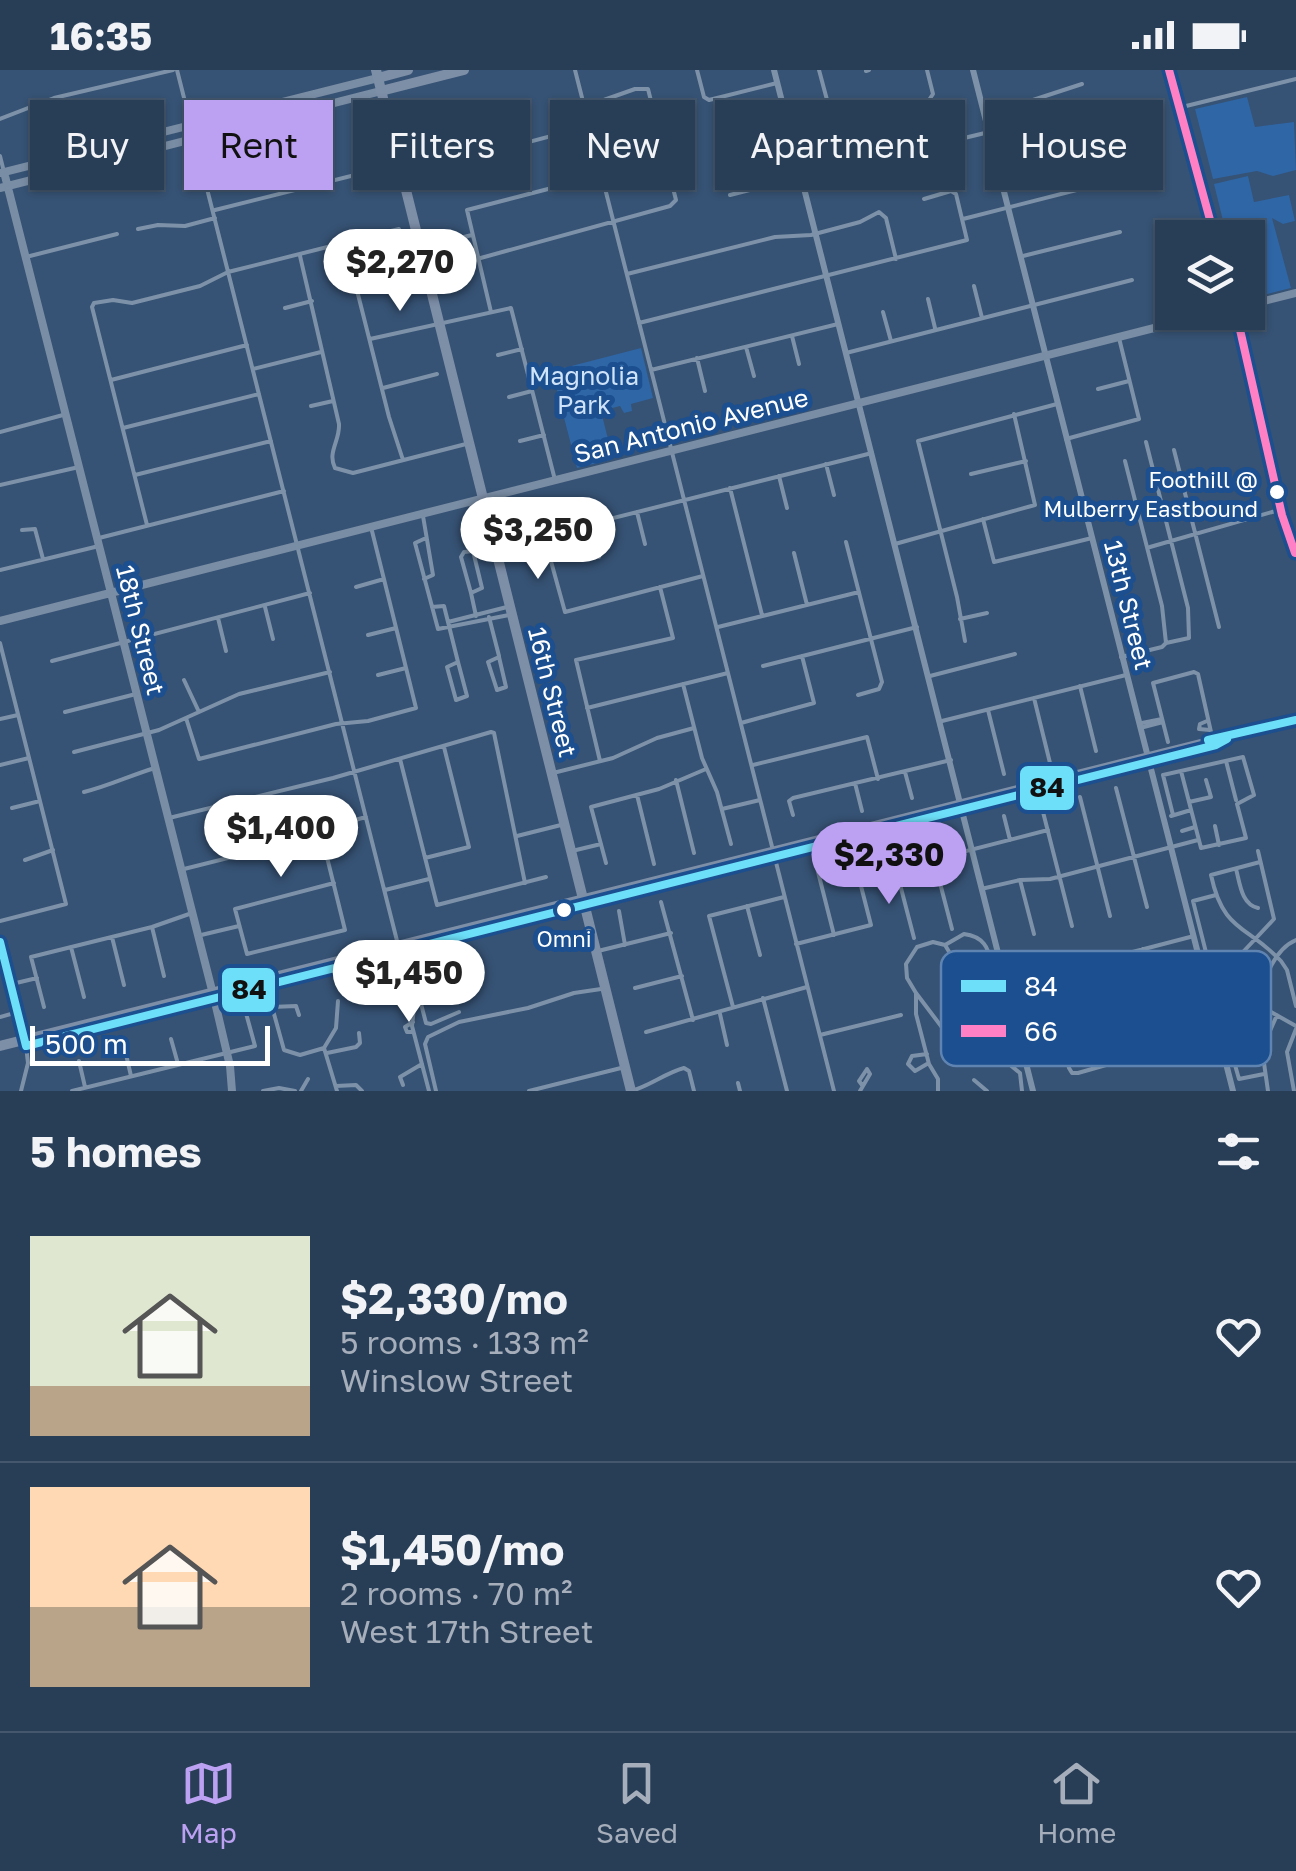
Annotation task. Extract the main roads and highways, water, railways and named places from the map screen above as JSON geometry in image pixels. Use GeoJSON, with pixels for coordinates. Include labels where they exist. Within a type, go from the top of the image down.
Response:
{"type":"FeatureCollection","features":[{"type":"Feature","properties":{"kind":"main road"},"geometry":{"type":"LineString","coordinates":[[287,100],[377,74],[408,70]]}},
{"type":"Feature","properties":{"kind":"main road"},"geometry":{"type":"LineString","coordinates":[[333,103],[464,70]]}},
{"type":"Feature","properties":{"kind":"main road"},"geometry":{"type":"LineString","coordinates":[[1172,70],[1210,220]]}},
{"type":"Feature","properties":{"kind":"main road","name":"16th Street"},"geometry":{"type":"LineString","coordinates":[[377,74],[630,1091]]}},
{"type":"Feature","properties":{"kind":"main road"},"geometry":{"type":"LineString","coordinates":[[4,180],[30,171]]}},
{"type":"Feature","properties":{"kind":"main road"},"geometry":{"type":"LineString","coordinates":[[4,180],[30,175]]}},
{"type":"Feature","properties":{"kind":"main road","name":"18th Street"},"geometry":{"type":"LineString","coordinates":[[4,180],[214,995],[228,1053],[232,1091]]}},
{"type":"Feature","properties":{"kind":"main road"},"geometry":{"type":"LineString","coordinates":[[1265,301],[1296,293]]}},
{"type":"Feature","properties":{"kind":"main road","name":"San Antonio Avenue"},"geometry":{"type":"LineString","coordinates":[[0,621],[1155,328]]}},
{"type":"Feature","properties":{"kind":"main road"},"geometry":{"type":"LineString","coordinates":[[1238,330],[1295,556]]}},
{"type":"Feature","properties":{"kind":"main road"},"geometry":{"type":"LineString","coordinates":[[214,995],[401,953],[487,926],[1296,720]]}},
{"type":"Feature","properties":{"kind":"main road"},"geometry":{"type":"LineString","coordinates":[[0,942],[3,967],[26,1043]]}},
{"type":"Feature","properties":{"kind":"main road"},"geometry":{"type":"LineString","coordinates":[[0,1050],[214,995],[401,953]]}},
{"type":"Feature","properties":{"kind":"place","name":"Foothill @ Mulberry Eastbound"},"geometry":{"type":"Point","coordinates":[1277,492]}},
{"type":"Feature","properties":{"kind":"place","name":"Omni"},"geometry":{"type":"Point","coordinates":[564,910]}},
{"type":"Feature","properties":{"kind":"park label","name":"Magnolia Park"},"geometry":{"type":"Point","coordinates":[584,390]}}]}
